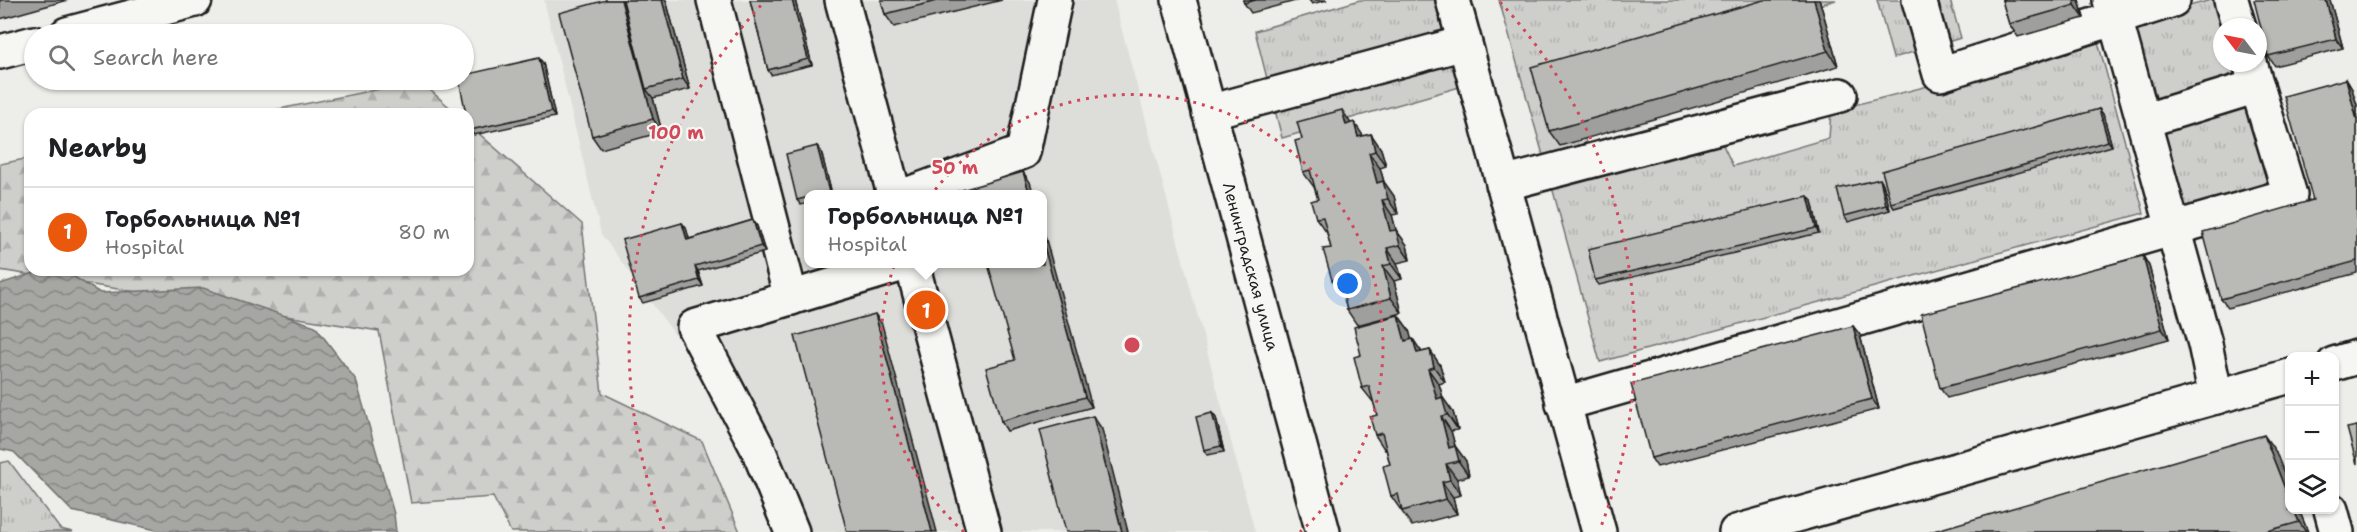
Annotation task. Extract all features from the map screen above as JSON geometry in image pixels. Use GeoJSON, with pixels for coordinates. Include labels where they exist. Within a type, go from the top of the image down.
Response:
{"type":"FeatureCollection","features":[{"type":"Feature","properties":{"kind":"street"},"geometry":{"type":"LineString","coordinates":[[105,24],[195,0]]}},
{"type":"Feature","properties":{"kind":"street"},"geometry":{"type":"LineString","coordinates":[[714,0],[791,298]]}},
{"type":"Feature","properties":{"kind":"street"},"geometry":{"type":"LineString","coordinates":[[842,0],[893,190]]}},
{"type":"Feature","properties":{"kind":"street"},"geometry":{"type":"LineString","coordinates":[[922,190],[1023,152],[1056,0]]}},
{"type":"Feature","properties":{"kind":"street","name":"Ленинградская улица"},"geometry":{"type":"LineString","coordinates":[[1179,0],[1323,532]]}},
{"type":"Feature","properties":{"kind":"street"},"geometry":{"type":"LineString","coordinates":[[1453,0],[1599,532]]}},
{"type":"Feature","properties":{"kind":"street"},"geometry":{"type":"LineString","coordinates":[[1919,0],[1940,74],[2112,9],[2173,0]]}},
{"type":"Feature","properties":{"kind":"street"},"geometry":{"type":"LineString","coordinates":[[2231,0],[2236,18]]}},
{"type":"Feature","properties":{"kind":"street"},"geometry":{"type":"LineString","coordinates":[[2112,9],[2205,344],[2216,397]]}},
{"type":"Feature","properties":{"kind":"street"},"geometry":{"type":"LineString","coordinates":[[1209,112],[1464,43]]}},
{"type":"Feature","properties":{"kind":"street"},"geometry":{"type":"LineString","coordinates":[[0,52],[24,46]]}},
{"type":"Feature","properties":{"kind":"street"},"geometry":{"type":"LineString","coordinates":[[1563,404],[2289,195],[2253,75],[2143,122]]}},
{"type":"Feature","properties":{"kind":"street"},"geometry":{"type":"LineString","coordinates":[[1503,184],[1840,95]]}},
{"type":"Feature","properties":{"kind":"street"},"geometry":{"type":"LineString","coordinates":[[792,532],[758,449],[694,327],[890,268]]}},
{"type":"Feature","properties":{"kind":"street"},"geometry":{"type":"LineString","coordinates":[[913,268],[984,532]]}},
{"type":"Feature","properties":{"kind":"street"},"geometry":{"type":"LineString","coordinates":[[2339,362],[2357,357]]}},
{"type":"Feature","properties":{"kind":"street"},"geometry":{"type":"LineString","coordinates":[[1736,532],[2285,377]]}},
{"type":"Feature","properties":{"kind":"street"},"geometry":{"type":"LineString","coordinates":[[2332,514],[2337,532]]}},
{"type":"Feature","properties":{"kind":"shaded area"},"geometry":{"type":"Polygon","coordinates":[[[544,0],[1114,0],[1255,532],[777,532],[712,385],[601,234],[544,0]]]}},
{"type":"Feature","properties":{"kind":"green space"},"geometry":{"type":"Polygon","coordinates":[[[1360,0],[1446,0],[1470,84],[1282,138],[1255,31],[1360,0]]]}},
{"type":"Feature","properties":{"kind":"green space"},"geometry":{"type":"Polygon","coordinates":[[[1499,0],[1836,0],[1567,77],[1586,143],[1543,155],[1499,0]]]}},
{"type":"Feature","properties":{"kind":"green space"},"geometry":{"type":"Polygon","coordinates":[[[1877,0],[1950,0],[1961,38],[1893,58],[1877,0]]]}},
{"type":"Feature","properties":{"kind":"green space"},"geometry":{"type":"Polygon","coordinates":[[[2216,0],[2220,18],[2213,18],[2213,72],[2236,72],[2239,81],[2150,105],[2128,23],[2216,0]]]}},
{"type":"Feature","properties":{"kind":"green space"},"geometry":{"type":"Polygon","coordinates":[[[2098,42],[2144,213],[1600,362],[1552,187],[1721,141],[1733,166],[1829,138],[1831,111],[2098,42]]]}},
{"type":"Feature","properties":{"kind":"green space"},"geometry":{"type":"Polygon","coordinates":[[[375,90],[430,90],[450,108],[284,108],[375,90]]]}},
{"type":"Feature","properties":{"kind":"green space"},"geometry":{"type":"Polygon","coordinates":[[[2245,103],[2268,185],[2180,210],[2157,128],[2245,103]]]}},
{"type":"Feature","properties":{"kind":"green space"},"geometry":{"type":"Polygon","coordinates":[[[474,129],[582,224],[602,393],[702,441],[740,532],[511,532],[493,497],[411,503],[379,331],[37,276],[474,276],[474,129]]]}},
{"type":"Feature","properties":{"kind":"green space"},"geometry":{"type":"Polygon","coordinates":[[[24,159],[24,274],[0,270],[0,164],[24,159]]]}},
{"type":"Feature","properties":{"kind":"green space"},"geometry":{"type":"Polygon","coordinates":[[[9,461],[60,529],[73,532],[0,532],[0,463],[9,461]]]}},
{"type":"Feature","properties":{"kind":"water"},"geometry":{"type":"Polygon","coordinates":[[[25,276],[73,276],[100,293],[203,288],[315,326],[356,380],[394,514],[396,532],[165,532],[72,511],[14,452],[0,449],[0,284],[25,276]]]}},
{"type":"Feature","properties":{"kind":"building"},"geometry":{"type":"Polygon","coordinates":[[[606,0],[621,0],[653,119],[592,136],[559,13],[606,0]]]}},
{"type":"Feature","properties":{"kind":"building"},"geometry":{"type":"Polygon","coordinates":[[[623,0],[662,0],[683,79],[646,89],[623,0]]]}},
{"type":"Feature","properties":{"kind":"building"},"geometry":{"type":"Polygon","coordinates":[[[750,0],[792,0],[808,59],[768,70],[750,0]]]}},
{"type":"Feature","properties":{"kind":"building"},"geometry":{"type":"Polygon","coordinates":[[[881,0],[941,0],[885,14],[881,0]]]}},
{"type":"Feature","properties":{"kind":"building"},"geometry":{"type":"Polygon","coordinates":[[[1764,0],[1814,0],[1828,51],[1549,131],[1531,67],[1764,0]]]}},
{"type":"Feature","properties":{"kind":"building"},"geometry":{"type":"Polygon","coordinates":[[[2002,0],[2074,0],[2075,5],[2009,24],[2002,0]]]}},
{"type":"Feature","properties":{"kind":"building"},"geometry":{"type":"Polygon","coordinates":[[[2254,0],[2326,0],[2336,39],[2268,56],[2267,18],[2258,18],[2254,0]]]}},
{"type":"Feature","properties":{"kind":"building"},"geometry":{"type":"Polygon","coordinates":[[[539,58],[551,112],[474,129],[474,108],[465,108],[461,90],[474,90],[474,73],[539,58]]]}},
{"type":"Feature","properties":{"kind":"building"},"geometry":{"type":"Polygon","coordinates":[[[2346,79],[2357,120],[2357,261],[2221,299],[2203,232],[2313,200],[2284,96],[2346,79]]]}},
{"type":"Feature","properties":{"kind":"building"},"geometry":{"type":"Polygon","coordinates":[[[2099,109],[2108,141],[1891,203],[1882,171],[2099,109]]]}},
{"type":"Feature","properties":{"kind":"building"},"geometry":{"type":"Polygon","coordinates":[[[1342,110],[1346,125],[1354,122],[1358,137],[1371,134],[1375,151],[1369,153],[1377,183],[1383,181],[1388,199],[1382,200],[1390,231],[1396,230],[1400,245],[1387,248],[1391,264],[1383,266],[1391,298],[1347,310],[1339,278],[1332,280],[1323,249],[1331,248],[1323,217],[1316,218],[1311,201],[1318,199],[1310,170],[1303,172],[1295,141],[1302,139],[1297,122],[1342,110]]]}},
{"type":"Feature","properties":{"kind":"building"},"geometry":{"type":"Polygon","coordinates":[[[817,146],[828,190],[804,190],[804,198],[797,200],[786,154],[817,146]]]}},
{"type":"Feature","properties":{"kind":"building"},"geometry":{"type":"Polygon","coordinates":[[[1023,172],[1028,190],[962,190],[1023,172]]]}},
{"type":"Feature","properties":{"kind":"building"},"geometry":{"type":"Polygon","coordinates":[[[1880,179],[1886,205],[1844,216],[1837,189],[1880,179]]]}},
{"type":"Feature","properties":{"kind":"building"},"geometry":{"type":"Polygon","coordinates":[[[1808,196],[1816,228],[1595,280],[1588,249],[1808,196]]]}},
{"type":"Feature","properties":{"kind":"building"},"geometry":{"type":"Polygon","coordinates":[[[753,220],[761,246],[695,266],[699,280],[639,298],[622,240],[682,223],[687,240],[753,220]]]}},
{"type":"Feature","properties":{"kind":"building"},"geometry":{"type":"Polygon","coordinates":[[[2143,256],[2162,329],[1940,388],[1921,314],[2143,256]]]}},
{"type":"Feature","properties":{"kind":"building"},"geometry":{"type":"Polygon","coordinates":[[[1047,258],[1085,397],[1001,421],[986,368],[1015,360],[989,268],[1047,268],[1047,258]]]}},
{"type":"Feature","properties":{"kind":"building"},"geometry":{"type":"Polygon","coordinates":[[[875,314],[932,532],[847,532],[795,336],[875,314]]]}},
{"type":"Feature","properties":{"kind":"building"},"geometry":{"type":"Polygon","coordinates":[[[1398,315],[1405,341],[1413,339],[1417,353],[1430,350],[1434,367],[1428,369],[1437,399],[1442,397],[1447,415],[1441,416],[1449,448],[1455,446],[1459,461],[1446,464],[1450,480],[1442,482],[1446,499],[1402,511],[1398,494],[1391,496],[1383,466],[1390,464],[1382,433],[1375,435],[1370,417],[1377,415],[1369,386],[1362,388],[1354,357],[1361,355],[1354,327],[1398,315]]]}},
{"type":"Feature","properties":{"kind":"building"},"geometry":{"type":"Polygon","coordinates":[[[1853,326],[1872,399],[1651,458],[1631,384],[1853,326]]]}},
{"type":"Feature","properties":{"kind":"building"},"geometry":{"type":"Polygon","coordinates":[[[1212,413],[1221,446],[1204,450],[1196,417],[1212,413]]]}},
{"type":"Feature","properties":{"kind":"building"},"geometry":{"type":"Polygon","coordinates":[[[1093,416],[1122,532],[1066,532],[1040,430],[1093,416]]]}},
{"type":"Feature","properties":{"kind":"building"},"geometry":{"type":"Polygon","coordinates":[[[2357,426],[2357,464],[2347,428],[2357,426]]]}},
{"type":"Feature","properties":{"kind":"building"},"geometry":{"type":"Polygon","coordinates":[[[2264,435],[2285,489],[2285,514],[2296,514],[2299,522],[2264,532],[1930,532],[2264,435]]]}},
{"type":"Feature","properties":{"kind":"place","name":"Горбольница №1"},"geometry":{"type":"Point","coordinates":[926,310]}}]}
